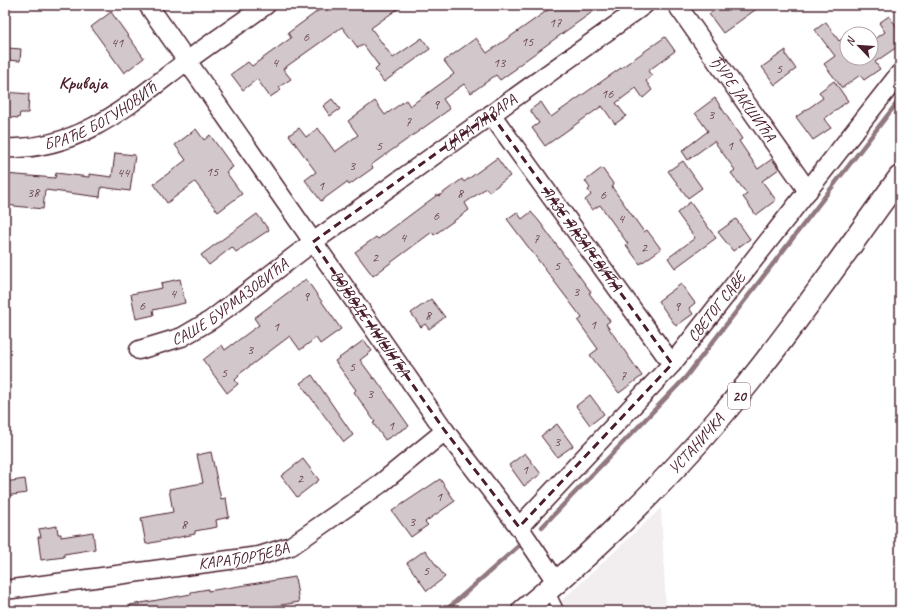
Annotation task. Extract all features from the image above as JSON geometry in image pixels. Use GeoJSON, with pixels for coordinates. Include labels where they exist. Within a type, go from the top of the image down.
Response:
{"type":"FeatureCollection","features":[{"type":"Feature","properties":{"kind":"main road","name":"УСТАНИЧКА"},"geometry":{"type":"LineString","coordinates":[[523,611],[553,586],[638,507],[716,422],[764,363],[900,177]]}},
{"type":"Feature","properties":{"kind":"street","name":"ВОЈВОДЕ МИШИЋА"},"geometry":{"type":"LineString","coordinates":[[148,5],[445,431],[519,527],[553,586]]}},
{"type":"Feature","properties":{"kind":"street","name":"БРАЋЕ БОГУНОВИЋ"},"geometry":{"type":"LineString","coordinates":[[5,148],[19,149],[65,140],[113,117],[187,61],[266,5]]}},
{"type":"Feature","properties":{"kind":"street","name":"ЦАРА ЛАЗАРА"},"geometry":{"type":"LineString","coordinates":[[313,242],[644,5]]}},
{"type":"Feature","properties":{"kind":"street","name":"ЂУРЕ ЈАКШИЋА"},"geometry":{"type":"LineString","coordinates":[[677,5],[808,191]]}},
{"type":"Feature","properties":{"kind":"street","name":"СВЕТОГ САВЕ"},"geometry":{"type":"LineString","coordinates":[[519,527],[672,364],[900,73]]}},
{"type":"Feature","properties":{"kind":"street","name":"ЛАЗЕ ЛАЗАРЕВИЋА"},"geometry":{"type":"LineString","coordinates":[[491,114],[672,364]]}},
{"type":"Feature","properties":{"kind":"street","name":"САШЕ БУРМАЗОВИЋА"},"geometry":{"type":"LineString","coordinates":[[139,350],[182,336],[211,320],[313,242]]}},
{"type":"Feature","properties":{"kind":"street","name":"КАРАЂОРЂЕВА"},"geometry":{"type":"LineString","coordinates":[[5,590],[259,556],[291,546],[380,484],[445,431]]}},
{"type":"Feature","properties":{"kind":"lane"},"geometry":{"type":"LineString","coordinates":[[553,586],[559,611]]}},
{"type":"Feature","properties":{"kind":"highlighted area"},"geometry":{"type":"Polygon","coordinates":[[[491,114],[672,364],[519,527],[445,431],[313,242],[491,114]]]}},
{"type":"Feature","properties":{"kind":"shaded area"},"geometry":{"type":"Polygon","coordinates":[[[661,508],[666,611],[548,611],[569,594],[661,508]]]}},
{"type":"Feature","properties":{"kind":"building"},"geometry":{"type":"Polygon","coordinates":[[[326,5],[403,5],[371,28],[393,58],[422,38],[430,49],[384,82],[375,70],[379,66],[363,44],[358,48],[342,27],[283,69],[291,79],[279,87],[281,90],[270,97],[257,79],[243,90],[231,74],[248,62],[252,66],[291,38],[288,33],[326,5]]]}},
{"type":"Feature","properties":{"kind":"building"},"geometry":{"type":"Polygon","coordinates":[[[555,5],[602,5],[500,80],[496,75],[471,93],[464,84],[443,99],[450,109],[371,165],[373,168],[349,185],[347,182],[321,201],[305,180],[316,172],[289,135],[299,128],[306,137],[318,128],[335,152],[358,135],[348,121],[375,101],[385,115],[406,100],[410,106],[454,74],[444,61],[476,38],[487,53],[555,5]]]}},
{"type":"Feature","properties":{"kind":"building"},"geometry":{"type":"Polygon","coordinates":[[[722,5],[762,5],[723,33],[709,14],[722,5]]]}},
{"type":"Feature","properties":{"kind":"building"},"geometry":{"type":"Polygon","coordinates":[[[111,12],[144,58],[124,73],[91,27],[111,12]]]}},
{"type":"Feature","properties":{"kind":"building"},"geometry":{"type":"Polygon","coordinates":[[[889,16],[900,31],[900,45],[879,59],[879,36],[885,32],[879,23],[889,16]]]}},
{"type":"Feature","properties":{"kind":"building"},"geometry":{"type":"Polygon","coordinates":[[[826,22],[839,41],[839,66],[878,66],[880,69],[864,80],[860,75],[842,88],[824,64],[835,56],[815,30],[826,22]]]}},
{"type":"Feature","properties":{"kind":"building"},"geometry":{"type":"Polygon","coordinates":[[[665,37],[675,51],[648,71],[652,76],[646,81],[652,90],[643,98],[636,88],[616,103],[626,116],[615,124],[602,106],[545,146],[532,128],[539,123],[530,110],[541,102],[551,117],[665,37]]]}},
{"type":"Feature","properties":{"kind":"building"},"geometry":{"type":"Polygon","coordinates":[[[8,48],[21,49],[20,61],[7,60],[8,48]]]}},
{"type":"Feature","properties":{"kind":"building"},"geometry":{"type":"Polygon","coordinates":[[[786,50],[786,55],[796,69],[775,85],[762,67],[786,50]]]}},
{"type":"Feature","properties":{"kind":"building"},"geometry":{"type":"Polygon","coordinates":[[[834,81],[848,101],[824,119],[831,128],[813,140],[796,117],[823,98],[819,92],[834,81]]]}},
{"type":"Feature","properties":{"kind":"building"},"geometry":{"type":"Polygon","coordinates":[[[5,92],[29,94],[28,113],[20,113],[19,118],[5,117],[5,92]]]}},
{"type":"Feature","properties":{"kind":"building"},"geometry":{"type":"Polygon","coordinates":[[[715,98],[742,139],[739,141],[758,169],[772,159],[779,169],[762,181],[776,200],[756,215],[743,197],[747,194],[731,173],[735,170],[714,141],[688,160],[682,151],[708,131],[695,113],[715,98]]]}},
{"type":"Feature","properties":{"kind":"building"},"geometry":{"type":"Polygon","coordinates":[[[332,99],[340,109],[330,116],[323,106],[332,99]]]}},
{"type":"Feature","properties":{"kind":"building"},"geometry":{"type":"Polygon","coordinates":[[[196,129],[204,140],[210,135],[233,167],[226,172],[242,194],[218,212],[195,182],[167,203],[154,184],[186,160],[175,145],[196,129]]]}},
{"type":"Feature","properties":{"kind":"building"},"geometry":{"type":"Polygon","coordinates":[[[115,153],[135,155],[130,191],[101,187],[100,197],[45,190],[43,209],[5,205],[5,174],[55,178],[56,173],[89,177],[89,174],[112,177],[115,153]]]}},
{"type":"Feature","properties":{"kind":"building"},"geometry":{"type":"Polygon","coordinates":[[[497,158],[510,176],[489,192],[486,188],[465,203],[469,210],[434,235],[432,232],[373,276],[355,252],[376,237],[378,239],[437,195],[439,196],[462,179],[464,182],[497,158]]]}},
{"type":"Feature","properties":{"kind":"building"},"geometry":{"type":"Polygon","coordinates":[[[683,161],[702,188],[688,198],[668,171],[683,161]]]}},
{"type":"Feature","properties":{"kind":"building"},"geometry":{"type":"Polygon","coordinates":[[[602,168],[614,185],[612,187],[644,232],[647,230],[661,249],[640,264],[626,245],[628,244],[600,205],[592,210],[585,200],[591,195],[588,190],[590,188],[585,181],[602,168]]]}},
{"type":"Feature","properties":{"kind":"building"},"geometry":{"type":"Polygon","coordinates":[[[690,202],[716,238],[675,268],[668,258],[695,238],[677,213],[690,202]]]}},
{"type":"Feature","properties":{"kind":"building"},"geometry":{"type":"Polygon","coordinates":[[[517,212],[522,219],[531,212],[539,221],[591,292],[589,293],[610,321],[606,324],[642,376],[619,393],[590,355],[598,349],[578,321],[582,318],[507,219],[517,212]]]}},
{"type":"Feature","properties":{"kind":"building"},"geometry":{"type":"Polygon","coordinates":[[[257,214],[269,230],[236,252],[232,247],[209,265],[201,255],[257,214]]]}},
{"type":"Feature","properties":{"kind":"building"},"geometry":{"type":"Polygon","coordinates":[[[736,219],[750,239],[733,251],[718,232],[736,219]]]}},
{"type":"Feature","properties":{"kind":"building"},"geometry":{"type":"Polygon","coordinates":[[[180,279],[185,303],[153,310],[154,315],[136,319],[131,294],[162,288],[161,283],[180,279]]]}},
{"type":"Feature","properties":{"kind":"building"},"geometry":{"type":"Polygon","coordinates":[[[306,279],[341,329],[320,344],[316,338],[300,350],[290,336],[238,375],[239,376],[235,380],[238,384],[227,393],[203,360],[222,345],[225,350],[259,325],[254,318],[306,279]]]}},
{"type":"Feature","properties":{"kind":"building"},"geometry":{"type":"Polygon","coordinates":[[[681,284],[695,303],[689,308],[693,314],[676,326],[658,301],[681,284]]]}},
{"type":"Feature","properties":{"kind":"building"},"geometry":{"type":"Polygon","coordinates":[[[431,299],[445,317],[429,329],[425,324],[421,327],[411,313],[431,299]]]}},
{"type":"Feature","properties":{"kind":"building"},"geometry":{"type":"Polygon","coordinates":[[[364,340],[372,351],[360,360],[374,379],[375,378],[409,426],[385,440],[373,423],[375,422],[354,392],[356,390],[335,361],[364,340]]]}},
{"type":"Feature","properties":{"kind":"building"},"geometry":{"type":"Polygon","coordinates":[[[312,375],[353,435],[344,442],[300,383],[312,375]]]}},
{"type":"Feature","properties":{"kind":"building"},"geometry":{"type":"Polygon","coordinates":[[[590,395],[604,414],[590,425],[576,406],[590,395]]]}},
{"type":"Feature","properties":{"kind":"building"},"geometry":{"type":"Polygon","coordinates":[[[557,424],[573,446],[557,457],[541,436],[557,424]]]}},
{"type":"Feature","properties":{"kind":"building"},"geometry":{"type":"Polygon","coordinates":[[[211,452],[221,499],[226,498],[229,517],[216,520],[217,527],[195,531],[195,534],[146,544],[141,518],[173,512],[169,489],[203,483],[197,455],[211,452]]]}},
{"type":"Feature","properties":{"kind":"building"},"geometry":{"type":"Polygon","coordinates":[[[525,453],[541,474],[524,486],[509,465],[525,453]]]}},
{"type":"Feature","properties":{"kind":"building"},"geometry":{"type":"Polygon","coordinates":[[[303,459],[319,480],[297,497],[281,476],[303,459]]]}},
{"type":"Feature","properties":{"kind":"building"},"geometry":{"type":"Polygon","coordinates":[[[25,479],[27,493],[5,496],[5,482],[25,479]]]}},
{"type":"Feature","properties":{"kind":"building"},"geometry":{"type":"Polygon","coordinates":[[[440,479],[455,501],[425,522],[428,525],[411,537],[392,511],[440,479]]]}},
{"type":"Feature","properties":{"kind":"building"},"geometry":{"type":"Polygon","coordinates":[[[57,526],[58,534],[61,534],[61,537],[93,532],[95,549],[64,554],[64,557],[41,560],[38,537],[41,537],[39,529],[57,526]]]}},
{"type":"Feature","properties":{"kind":"building"},"geometry":{"type":"Polygon","coordinates":[[[425,550],[445,577],[427,591],[407,563],[425,550]]]}},
{"type":"Feature","properties":{"kind":"building"},"geometry":{"type":"Polygon","coordinates":[[[295,577],[299,602],[270,607],[270,610],[131,611],[130,605],[191,594],[191,592],[208,589],[208,591],[295,577]]]}},
{"type":"Feature","properties":{"kind":"waterway"},"geometry":{"type":"LineString","coordinates":[[542,527],[685,378],[900,99]]}},
{"type":"Feature","properties":{"kind":"waterway"},"geometry":{"type":"LineString","coordinates":[[445,611],[523,542]]}},
{"type":"Feature","properties":{"kind":"district","name":"Криваја"},"geometry":{"type":"Point","coordinates":[83,83]}}]}
